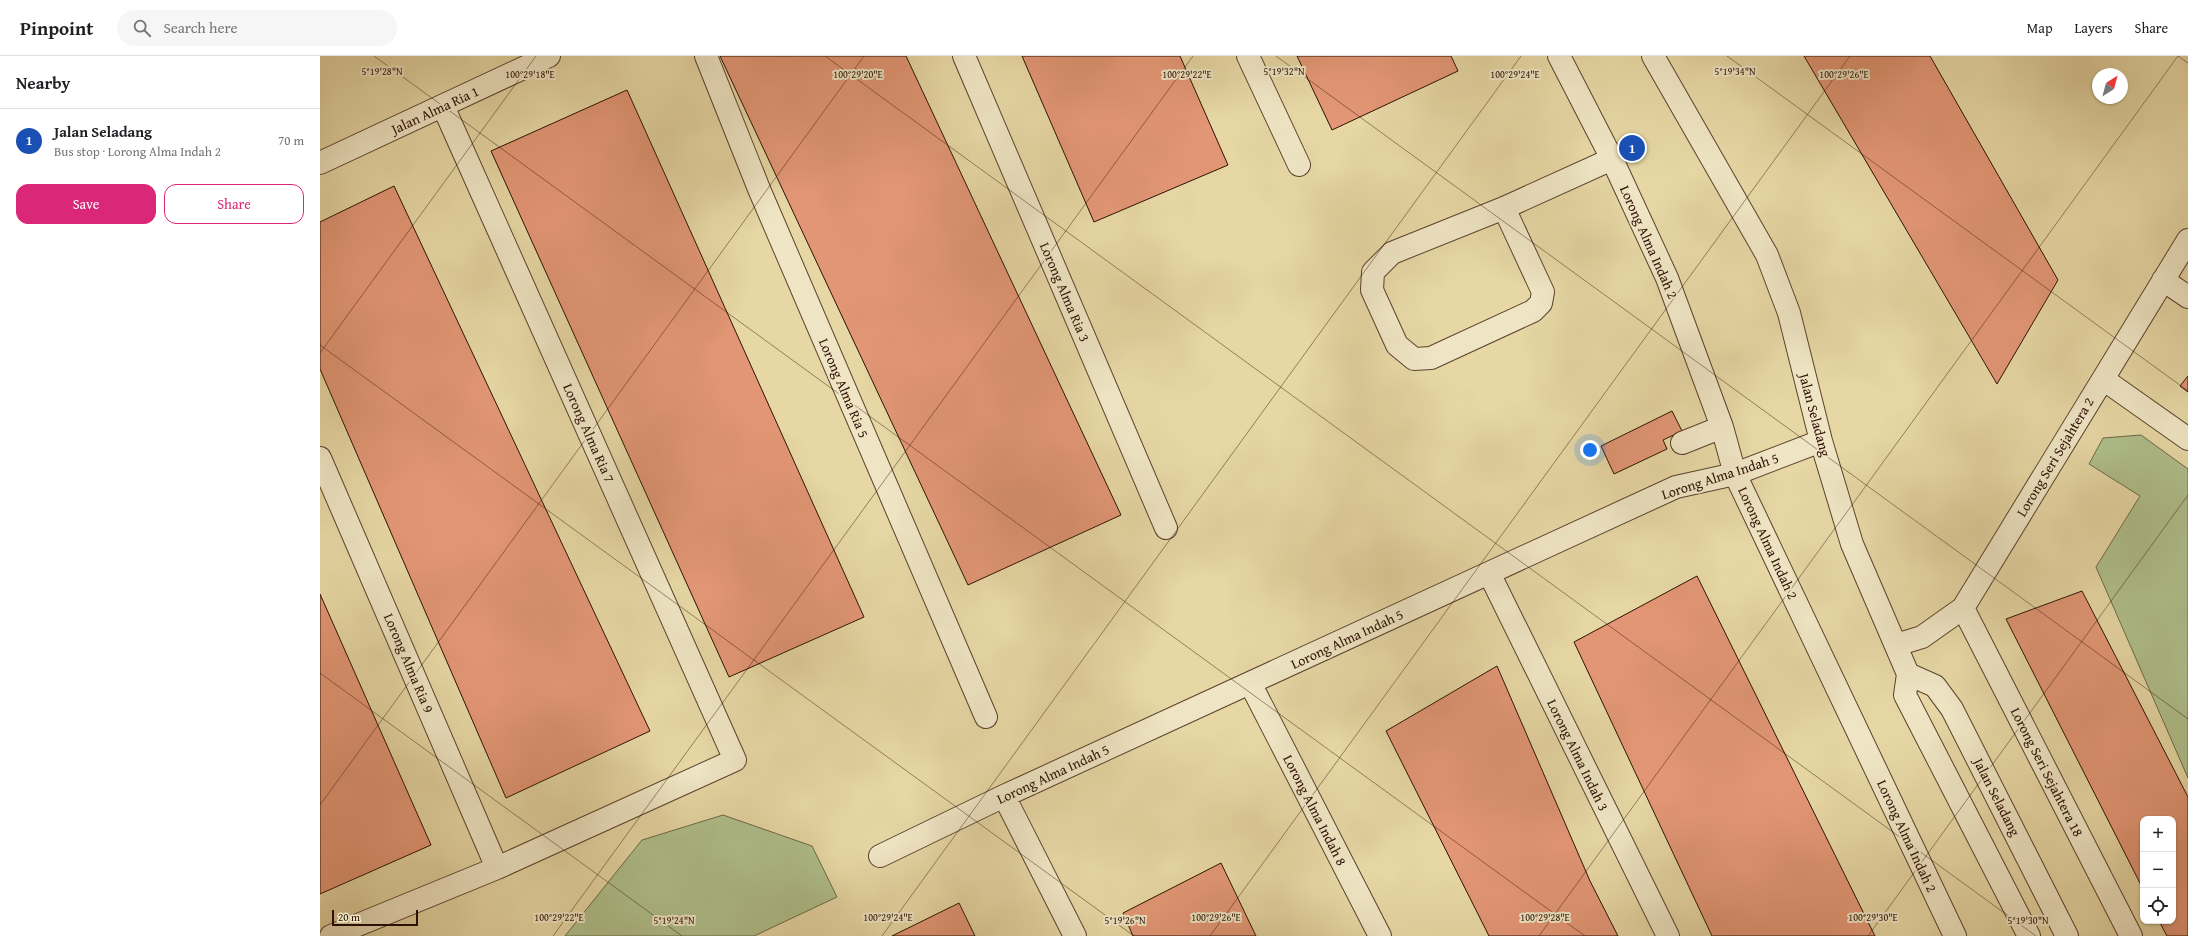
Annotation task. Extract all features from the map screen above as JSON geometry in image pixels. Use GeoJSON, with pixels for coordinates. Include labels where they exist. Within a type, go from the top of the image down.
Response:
{"type":"FeatureCollection","features":[{"type":"Feature","properties":{"kind":"street","name":"Jalan Alma Ria 1"},"geometry":{"type":"LineString","coordinates":[[320,163],[549,56]]}},
{"type":"Feature","properties":{"kind":"street","name":"Lorong Alma Ria 5"},"geometry":{"type":"LineString","coordinates":[[706,56],[772,218],[986,717]]}},
{"type":"Feature","properties":{"kind":"street","name":"Lorong Alma Ria 3"},"geometry":{"type":"LineString","coordinates":[[964,56],[1166,528]]}},
{"type":"Feature","properties":{"kind":"street"},"geometry":{"type":"LineString","coordinates":[[1248,56],[1299,165]]}},
{"type":"Feature","properties":{"kind":"street","name":"Lorong Alma Indah 2"},"geometry":{"type":"LineString","coordinates":[[1559,56],[1612,159],[1667,278],[1722,427],[1735,474],[1955,936]]}},
{"type":"Feature","properties":{"kind":"street","name":"Jalan Seladang"},"geometry":{"type":"LineString","coordinates":[[1652,56],[1767,255],[1789,314],[1821,442],[1852,544],[1908,674],[1935,686],[1952,709],[2067,936]]}},
{"type":"Feature","properties":{"kind":"street","name":"Lorong Alma Ria 7"},"geometry":{"type":"LineString","coordinates":[[442,106],[735,760],[497,868]]}},
{"type":"Feature","properties":{"kind":"street"},"geometry":{"type":"LineString","coordinates":[[1504,208],[1543,292],[1541,303],[1533,311],[1431,358],[1414,359],[1397,345],[1372,290],[1374,272],[1392,253],[1504,208],[1612,159]]}},
{"type":"Feature","properties":{"kind":"street","name":"Lorong Seri Sejahtera 2"},"geometry":{"type":"LineString","coordinates":[[1896,645],[1922,637],[1962,608],[2188,240]]}},
{"type":"Feature","properties":{"kind":"street"},"geometry":{"type":"LineString","coordinates":[[2163,280],[2188,297]]}},
{"type":"Feature","properties":{"kind":"street"},"geometry":{"type":"LineString","coordinates":[[2103,379],[2188,439]]}},
{"type":"Feature","properties":{"kind":"street"},"geometry":{"type":"LineString","coordinates":[[1682,443],[1722,427]]}},
{"type":"Feature","properties":{"kind":"street","name":"Lorong Alma Indah 5"},"geometry":{"type":"LineString","coordinates":[[880,856],[1004,796],[1676,487],[1735,474],[1821,442]]}},
{"type":"Feature","properties":{"kind":"street","name":"Lorong Alma Ria 9"},"geometry":{"type":"LineString","coordinates":[[320,458],[497,868]]}},
{"type":"Feature","properties":{"kind":"street","name":"Lorong Alma Indah 3"},"geometry":{"type":"LineString","coordinates":[[1489,573],[1668,936]]}},
{"type":"Feature","properties":{"kind":"street","name":"Lorong Seri Sejahtera 18"},"geometry":{"type":"LineString","coordinates":[[1962,608],[2130,936]]}},
{"type":"Feature","properties":{"kind":"street"},"geometry":{"type":"LineString","coordinates":[[1908,674],[1905,695],[2029,936]]}},
{"type":"Feature","properties":{"kind":"street","name":"Lorong Alma Indah 8"},"geometry":{"type":"LineString","coordinates":[[1250,683],[1380,936]]}},
{"type":"Feature","properties":{"kind":"street"},"geometry":{"type":"LineString","coordinates":[[1004,796],[1074,936]]}},
{"type":"Feature","properties":{"kind":"street"},"geometry":{"type":"LineString","coordinates":[[331,936],[497,868]]}},
{"type":"Feature","properties":{"kind":"green space"},"geometry":{"type":"Polygon","coordinates":[[[2141,435],[2188,469],[2188,778],[2096,567],[2140,496],[2089,464],[2103,438],[2141,435]]]}},
{"type":"Feature","properties":{"kind":"green space"},"geometry":{"type":"Polygon","coordinates":[[[723,815],[812,846],[837,897],[754,936],[565,936],[642,840],[723,815]]]}},
{"type":"Feature","properties":{"kind":"building"},"geometry":{"type":"Polygon","coordinates":[[[720,56],[906,56],[1121,515],[968,585],[720,56]]]}},
{"type":"Feature","properties":{"kind":"building"},"geometry":{"type":"Polygon","coordinates":[[[1022,56],[1180,56],[1228,165],[1094,222],[1022,56]]]}},
{"type":"Feature","properties":{"kind":"building"},"geometry":{"type":"Polygon","coordinates":[[[1297,56],[1451,56],[1458,71],[1332,130],[1297,56]]]}},
{"type":"Feature","properties":{"kind":"building"},"geometry":{"type":"Polygon","coordinates":[[[1804,56],[1930,56],[2058,280],[1997,384],[1804,56]]]}},
{"type":"Feature","properties":{"kind":"building"},"geometry":{"type":"Polygon","coordinates":[[[627,90],[864,617],[729,677],[491,151],[627,90]]]}},
{"type":"Feature","properties":{"kind":"building"},"geometry":{"type":"Polygon","coordinates":[[[394,186],[650,731],[506,798],[320,369],[320,222],[394,186]]]}},
{"type":"Feature","properties":{"kind":"building"},"geometry":{"type":"Polygon","coordinates":[[[2188,376],[2188,392],[2180,386],[2188,376]]]}},
{"type":"Feature","properties":{"kind":"building"},"geometry":{"type":"Polygon","coordinates":[[[1672,411],[1682,431],[1663,440],[1667,449],[1614,474],[1601,446],[1672,411]]]}},
{"type":"Feature","properties":{"kind":"building"},"geometry":{"type":"Polygon","coordinates":[[[1697,576],[1875,936],[1712,936],[1574,642],[1697,576]]]}},
{"type":"Feature","properties":{"kind":"building"},"geometry":{"type":"Polygon","coordinates":[[[2082,591],[2188,797],[2188,936],[2167,936],[2161,924],[2176,924],[2176,816],[2140,816],[2140,883],[2006,619],[2082,591]]]}},
{"type":"Feature","properties":{"kind":"building"},"geometry":{"type":"Polygon","coordinates":[[[320,594],[431,845],[320,894],[320,594]]]}},
{"type":"Feature","properties":{"kind":"building"},"geometry":{"type":"Polygon","coordinates":[[[1497,666],[1590,881],[1618,936],[1489,936],[1386,731],[1497,666]]]}},
{"type":"Feature","properties":{"kind":"building"},"geometry":{"type":"Polygon","coordinates":[[[1221,863],[1256,936],[1133,936],[1123,913],[1221,863]]]}},
{"type":"Feature","properties":{"kind":"building"},"geometry":{"type":"Polygon","coordinates":[[[959,903],[975,936],[892,936],[959,903]]]}},
{"type":"Feature","properties":{"kind":"place","name":"Jalan Seladang"},"geometry":{"type":"Point","coordinates":[1632,148]}}]}
